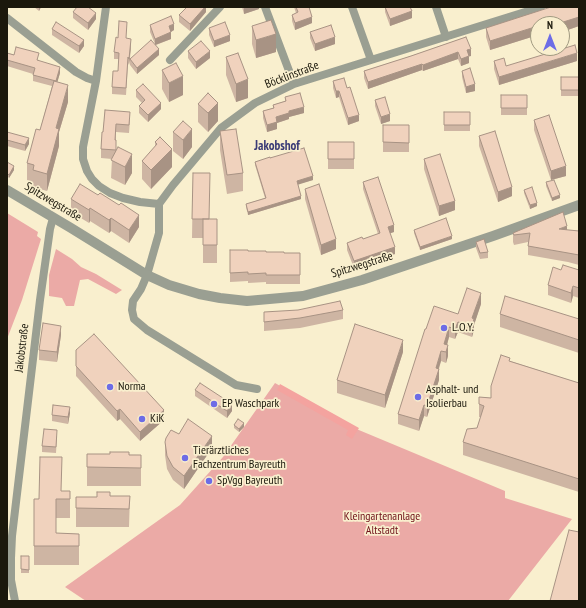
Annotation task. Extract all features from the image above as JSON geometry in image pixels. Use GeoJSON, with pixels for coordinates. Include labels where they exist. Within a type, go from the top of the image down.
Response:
{"type":"FeatureCollection","features":[{"type":"Feature","properties":{"kind":"street"},"geometry":{"type":"LineString","coordinates":[[106,7],[96,81],[83,147],[83,159],[92,179],[99,186],[110,193],[140,202],[160,204],[159,233],[147,275],[141,289],[133,301],[132,310],[134,319],[147,330],[236,385],[257,389]]}},
{"type":"Feature","properties":{"kind":"street"},"geometry":{"type":"LineString","coordinates":[[170,60],[220,7]]}},
{"type":"Feature","properties":{"kind":"street"},"geometry":{"type":"LineString","coordinates":[[265,7],[294,84]]}},
{"type":"Feature","properties":{"kind":"street"},"geometry":{"type":"LineString","coordinates":[[352,7],[371,60]]}},
{"type":"Feature","properties":{"kind":"street"},"geometry":{"type":"LineString","coordinates":[[436,7],[446,37]]}},
{"type":"Feature","properties":{"kind":"street","name":"Böcklinstraße"},"geometry":{"type":"LineString","coordinates":[[160,204],[173,185],[221,128],[255,103],[294,84],[446,37],[517,11],[541,7]]}},
{"type":"Feature","properties":{"kind":"street"},"geometry":{"type":"LineString","coordinates":[[7,18],[76,72],[96,81]]}},
{"type":"Feature","properties":{"kind":"street","name":"Spitzwegstraße"},"geometry":{"type":"LineString","coordinates":[[7,190],[147,275],[169,285],[199,294],[247,301],[303,296],[362,280],[493,236],[579,205]]}},
{"type":"Feature","properties":{"kind":"street","name":"Jakobstraße"},"geometry":{"type":"LineString","coordinates":[[15,601],[12,580],[12,536],[40,300],[50,229],[53,218]]}},
{"type":"Feature","properties":{"kind":"green space"},"geometry":{"type":"Polygon","coordinates":[[[7,213],[38,232],[37,236],[41,239],[22,300],[7,339],[7,213]]]}},
{"type":"Feature","properties":{"kind":"green space"},"geometry":{"type":"Polygon","coordinates":[[[56,249],[72,259],[81,267],[96,274],[122,290],[116,294],[88,279],[80,280],[74,306],[66,306],[62,298],[49,296],[49,275],[56,249]]]}},
{"type":"Feature","properties":{"kind":"green space","name":"Kleingartenanlage Altstadt"},"geometry":{"type":"Polygon","coordinates":[[[275,383],[354,428],[505,491],[505,498],[572,519],[508,601],[86,601],[65,587],[180,505],[223,457],[275,383]]]}},
{"type":"Feature","properties":{"kind":"shaded area"},"geometry":{"type":"Polygon","coordinates":[[[280,384],[359,428],[352,439],[346,435],[348,430],[277,390],[280,384]]]}},
{"type":"Feature","properties":{"kind":"building"},"geometry":{"type":"Polygon","coordinates":[[[77,7],[88,7],[96,13],[88,23],[73,12],[77,7]]]}},
{"type":"Feature","properties":{"kind":"building"},"geometry":{"type":"Polygon","coordinates":[[[187,7],[205,7],[190,24],[179,15],[187,7]]]}},
{"type":"Feature","properties":{"kind":"building"},"geometry":{"type":"Polygon","coordinates":[[[296,7],[309,7],[312,17],[295,23],[292,15],[298,12],[296,7]]]}},
{"type":"Feature","properties":{"kind":"building"},"geometry":{"type":"Polygon","coordinates":[[[385,7],[410,7],[412,11],[390,19],[385,7]]]}},
{"type":"Feature","properties":{"kind":"building"},"geometry":{"type":"Polygon","coordinates":[[[551,7],[579,7],[579,17],[570,20],[570,16],[530,16],[530,28],[490,41],[486,28],[551,7]]]}},
{"type":"Feature","properties":{"kind":"building"},"geometry":{"type":"Polygon","coordinates":[[[171,16],[174,24],[169,26],[171,32],[155,39],[150,25],[171,16]]]}},
{"type":"Feature","properties":{"kind":"building"},"geometry":{"type":"Polygon","coordinates":[[[271,20],[276,34],[256,40],[252,26],[271,20]]]}},
{"type":"Feature","properties":{"kind":"building"},"geometry":{"type":"Polygon","coordinates":[[[119,21],[127,22],[126,38],[131,39],[126,88],[112,87],[113,71],[118,71],[119,53],[114,52],[116,37],[118,38],[119,21]]]}},
{"type":"Feature","properties":{"kind":"building"},"geometry":{"type":"Polygon","coordinates":[[[56,22],[84,40],[79,46],[52,29],[56,22]]]}},
{"type":"Feature","properties":{"kind":"building"},"geometry":{"type":"Polygon","coordinates":[[[225,22],[230,35],[214,41],[209,28],[225,22]]]}},
{"type":"Feature","properties":{"kind":"building"},"geometry":{"type":"Polygon","coordinates":[[[331,25],[335,37],[315,44],[310,32],[331,25]]]}},
{"type":"Feature","properties":{"kind":"building"},"geometry":{"type":"Polygon","coordinates":[[[466,37],[471,49],[467,50],[469,56],[461,59],[458,52],[423,65],[422,64],[368,82],[364,71],[466,37]]]}},
{"type":"Feature","properties":{"kind":"building"},"geometry":{"type":"Polygon","coordinates":[[[151,40],[159,49],[137,68],[130,59],[151,40]]]}},
{"type":"Feature","properties":{"kind":"building"},"geometry":{"type":"Polygon","coordinates":[[[201,41],[210,51],[196,62],[188,51],[201,41]]]}},
{"type":"Feature","properties":{"kind":"building"},"geometry":{"type":"Polygon","coordinates":[[[575,45],[577,53],[570,55],[570,47],[575,45]]]}},
{"type":"Feature","properties":{"kind":"building"},"geometry":{"type":"Polygon","coordinates":[[[16,47],[39,53],[37,60],[60,67],[56,81],[33,75],[35,68],[7,60],[7,53],[14,55],[16,47]]]}},
{"type":"Feature","properties":{"kind":"building"},"geometry":{"type":"Polygon","coordinates":[[[238,53],[248,79],[236,84],[226,57],[238,53]]]}},
{"type":"Feature","properties":{"kind":"building"},"geometry":{"type":"Polygon","coordinates":[[[539,56],[567,56],[499,77],[494,61],[504,58],[506,66],[539,56]]]}},
{"type":"Feature","properties":{"kind":"building"},"geometry":{"type":"Polygon","coordinates":[[[176,63],[183,76],[169,83],[162,70],[176,63]]]}},
{"type":"Feature","properties":{"kind":"building"},"geometry":{"type":"Polygon","coordinates":[[[470,68],[475,84],[466,87],[462,71],[470,68]]]}},
{"type":"Feature","properties":{"kind":"building"},"geometry":{"type":"Polygon","coordinates":[[[561,77],[579,77],[579,90],[561,90],[561,77]]]}},
{"type":"Feature","properties":{"kind":"building"},"geometry":{"type":"Polygon","coordinates":[[[344,78],[347,88],[350,87],[359,115],[348,118],[339,91],[336,91],[333,81],[344,78]]]}},
{"type":"Feature","properties":{"kind":"building"},"geometry":{"type":"Polygon","coordinates":[[[54,81],[68,85],[56,128],[59,129],[47,174],[33,170],[34,165],[27,163],[36,129],[40,130],[54,81]]]}},
{"type":"Feature","properties":{"kind":"building"},"geometry":{"type":"Polygon","coordinates":[[[143,84],[161,103],[148,115],[139,106],[145,100],[136,90],[143,84]]]}},
{"type":"Feature","properties":{"kind":"building"},"geometry":{"type":"Polygon","coordinates":[[[208,93],[218,103],[208,113],[198,104],[208,93]]]}},
{"type":"Feature","properties":{"kind":"building"},"geometry":{"type":"Polygon","coordinates":[[[300,93],[304,107],[289,111],[289,113],[276,117],[277,122],[267,125],[263,111],[274,108],[273,105],[286,101],[285,97],[300,93]]]}},
{"type":"Feature","properties":{"kind":"building"},"geometry":{"type":"Polygon","coordinates":[[[501,95],[527,95],[527,108],[501,108],[501,95]]]}},
{"type":"Feature","properties":{"kind":"building"},"geometry":{"type":"Polygon","coordinates":[[[385,97],[390,114],[381,117],[375,100],[385,97]]]}},
{"type":"Feature","properties":{"kind":"building"},"geometry":{"type":"Polygon","coordinates":[[[105,110],[130,112],[129,125],[116,124],[116,150],[101,149],[105,110]]]}},
{"type":"Feature","properties":{"kind":"building"},"geometry":{"type":"Polygon","coordinates":[[[444,112],[470,112],[470,125],[444,125],[444,112]]]}},
{"type":"Feature","properties":{"kind":"building"},"geometry":{"type":"Polygon","coordinates":[[[549,115],[566,166],[551,171],[534,120],[549,115]]]}},
{"type":"Feature","properties":{"kind":"building"},"geometry":{"type":"Polygon","coordinates":[[[183,121],[192,129],[183,140],[173,132],[183,121]]]}},
{"type":"Feature","properties":{"kind":"building"},"geometry":{"type":"Polygon","coordinates":[[[383,125],[409,125],[409,143],[383,142],[383,125]]]}},
{"type":"Feature","properties":{"kind":"building"},"geometry":{"type":"Polygon","coordinates":[[[236,129],[243,173],[227,175],[220,131],[236,129]]]}},
{"type":"Feature","properties":{"kind":"building"},"geometry":{"type":"Polygon","coordinates":[[[495,131],[512,187],[498,192],[479,136],[495,131]]]}},
{"type":"Feature","properties":{"kind":"building"},"geometry":{"type":"Polygon","coordinates":[[[7,132],[29,138],[25,145],[7,140],[7,132]]]}},
{"type":"Feature","properties":{"kind":"building"},"geometry":{"type":"Polygon","coordinates":[[[160,137],[172,149],[151,170],[142,161],[157,144],[155,142],[160,137]]]}},
{"type":"Feature","properties":{"kind":"building"},"geometry":{"type":"Polygon","coordinates":[[[328,142],[354,142],[354,159],[328,159],[328,142]]]}},
{"type":"Feature","properties":{"kind":"building"},"geometry":{"type":"Polygon","coordinates":[[[118,147],[132,154],[125,167],[111,160],[118,147]]]}},
{"type":"Feature","properties":{"kind":"building"},"geometry":{"type":"Polygon","coordinates":[[[304,148],[313,176],[297,181],[301,196],[248,212],[246,204],[266,198],[255,162],[304,148]]]}},
{"type":"Feature","properties":{"kind":"building"},"geometry":{"type":"Polygon","coordinates":[[[440,154],[455,201],[439,206],[424,159],[440,154]]]}},
{"type":"Feature","properties":{"kind":"building"},"geometry":{"type":"Polygon","coordinates":[[[7,162],[14,166],[9,175],[7,173],[7,162]]]}},
{"type":"Feature","properties":{"kind":"building"},"geometry":{"type":"Polygon","coordinates":[[[193,173],[210,173],[209,219],[192,219],[193,173]]]}},
{"type":"Feature","properties":{"kind":"building"},"geometry":{"type":"Polygon","coordinates":[[[378,177],[394,225],[388,227],[395,247],[354,261],[347,243],[362,237],[363,239],[380,233],[363,182],[378,177]]]}},
{"type":"Feature","properties":{"kind":"building"},"geometry":{"type":"Polygon","coordinates":[[[554,180],[560,195],[552,198],[546,182],[554,180]]]}},
{"type":"Feature","properties":{"kind":"building"},"geometry":{"type":"Polygon","coordinates":[[[80,184],[98,195],[100,193],[119,205],[121,203],[139,215],[129,230],[111,218],[109,220],[90,208],[89,210],[71,199],[80,184]]]}},
{"type":"Feature","properties":{"kind":"building"},"geometry":{"type":"Polygon","coordinates":[[[319,184],[336,239],[321,245],[305,189],[319,184]]]}},
{"type":"Feature","properties":{"kind":"building"},"geometry":{"type":"Polygon","coordinates":[[[532,187],[537,203],[530,205],[524,190],[532,187]]]}},
{"type":"Feature","properties":{"kind":"building"},"geometry":{"type":"Polygon","coordinates":[[[563,212],[567,226],[559,229],[579,231],[579,255],[528,246],[530,233],[514,235],[513,233],[563,212]]]}},
{"type":"Feature","properties":{"kind":"building"},"geometry":{"type":"Polygon","coordinates":[[[446,218],[452,236],[420,247],[414,230],[446,218]]]}},
{"type":"Feature","properties":{"kind":"building"},"geometry":{"type":"Polygon","coordinates":[[[203,219],[217,219],[217,245],[203,245],[203,219]]]}},
{"type":"Feature","properties":{"kind":"building"},"geometry":{"type":"Polygon","coordinates":[[[484,239],[488,252],[480,253],[476,242],[484,239]]]}},
{"type":"Feature","properties":{"kind":"building"},"geometry":{"type":"Polygon","coordinates":[[[230,250],[300,253],[300,275],[266,275],[266,273],[248,274],[248,272],[230,273],[230,250]]]}},
{"type":"Feature","properties":{"kind":"building"},"geometry":{"type":"Polygon","coordinates":[[[563,265],[579,270],[579,288],[573,286],[571,293],[548,285],[553,267],[561,270],[563,265]]]}},
{"type":"Feature","properties":{"kind":"building"},"geometry":{"type":"Polygon","coordinates":[[[467,288],[481,293],[472,318],[474,319],[472,326],[458,322],[455,329],[449,327],[444,344],[448,345],[446,352],[441,351],[436,368],[439,369],[427,406],[424,405],[419,420],[398,414],[425,329],[434,306],[458,314],[467,288]]]}},
{"type":"Feature","properties":{"kind":"building"},"geometry":{"type":"Polygon","coordinates":[[[505,296],[579,319],[579,340],[500,314],[505,296]]]}},
{"type":"Feature","properties":{"kind":"building"},"geometry":{"type":"Polygon","coordinates":[[[340,301],[343,310],[300,318],[264,322],[264,312],[298,310],[340,301]]]}},
{"type":"Feature","properties":{"kind":"building"},"geometry":{"type":"Polygon","coordinates":[[[43,323],[61,326],[57,352],[39,350],[43,323]]]}},
{"type":"Feature","properties":{"kind":"building"},"geometry":{"type":"Polygon","coordinates":[[[355,324],[403,340],[385,395],[337,380],[355,324]]]}},
{"type":"Feature","properties":{"kind":"building"},"geometry":{"type":"Polygon","coordinates":[[[94,334],[164,410],[140,432],[120,409],[117,411],[76,366],[76,350],[94,334]]]}},
{"type":"Feature","properties":{"kind":"building"},"geometry":{"type":"Polygon","coordinates":[[[501,355],[510,358],[509,361],[579,383],[579,479],[463,442],[467,429],[477,428],[484,406],[479,404],[479,397],[491,398],[491,386],[501,355]]]}},
{"type":"Feature","properties":{"kind":"building"},"geometry":{"type":"Polygon","coordinates":[[[200,383],[232,404],[227,411],[195,390],[200,383]]]}},
{"type":"Feature","properties":{"kind":"building"},"geometry":{"type":"Polygon","coordinates":[[[53,405],[70,407],[68,417],[52,415],[53,405]]]}},
{"type":"Feature","properties":{"kind":"building","name":"Tierärztliches Fachzentrum Bayreuth"},"geometry":{"type":"Polygon","coordinates":[[[188,419],[212,436],[184,476],[173,467],[167,456],[165,442],[171,430],[179,434],[188,419]]]}},
{"type":"Feature","properties":{"kind":"building"},"geometry":{"type":"Polygon","coordinates":[[[238,419],[244,423],[239,429],[234,425],[238,419]]]}},
{"type":"Feature","properties":{"kind":"building"},"geometry":{"type":"Polygon","coordinates":[[[44,429],[57,430],[56,447],[42,446],[44,429]]]}},
{"type":"Feature","properties":{"kind":"building"},"geometry":{"type":"Polygon","coordinates":[[[110,452],[129,452],[129,455],[141,455],[141,468],[87,467],[87,454],[110,454],[110,452]]]}},
{"type":"Feature","properties":{"kind":"building"},"geometry":{"type":"Polygon","coordinates":[[[40,457],[62,457],[61,491],[70,491],[70,499],[56,499],[56,533],[79,534],[79,546],[34,546],[34,499],[39,499],[40,457]]]}},
{"type":"Feature","properties":{"kind":"building"},"geometry":{"type":"Polygon","coordinates":[[[97,492],[110,492],[110,496],[130,496],[129,509],[76,508],[76,497],[97,497],[97,492]]]}},
{"type":"Feature","properties":{"kind":"building"},"geometry":{"type":"Polygon","coordinates":[[[569,530],[579,532],[579,601],[550,601],[569,530]]]}},
{"type":"Feature","properties":{"kind":"building"},"geometry":{"type":"Polygon","coordinates":[[[21,556],[29,556],[29,570],[21,569],[21,556]]]}},
{"type":"Feature","properties":{"kind":"place","name":"L.O.Y."},"geometry":{"type":"Point","coordinates":[444,328]}},
{"type":"Feature","properties":{"kind":"place","name":"Norma"},"geometry":{"type":"Point","coordinates":[110,387]}},
{"type":"Feature","properties":{"kind":"place","name":"Asphalt- und Isolierbau"},"geometry":{"type":"Point","coordinates":[418,397]}},
{"type":"Feature","properties":{"kind":"place","name":"EP Waschpark"},"geometry":{"type":"Point","coordinates":[214,404]}},
{"type":"Feature","properties":{"kind":"place","name":"KiK"},"geometry":{"type":"Point","coordinates":[142,419]}},
{"type":"Feature","properties":{"kind":"place","name":"Tierärztliches Fachzentrum Bayreuth"},"geometry":{"type":"Point","coordinates":[185,458]}},
{"type":"Feature","properties":{"kind":"place","name":"SpVgg Bayreuth"},"geometry":{"type":"Point","coordinates":[209,481]}},
{"type":"Feature","properties":{"kind":"district","name":"Jakobshof"},"geometry":{"type":"Point","coordinates":[277,146]}}]}
